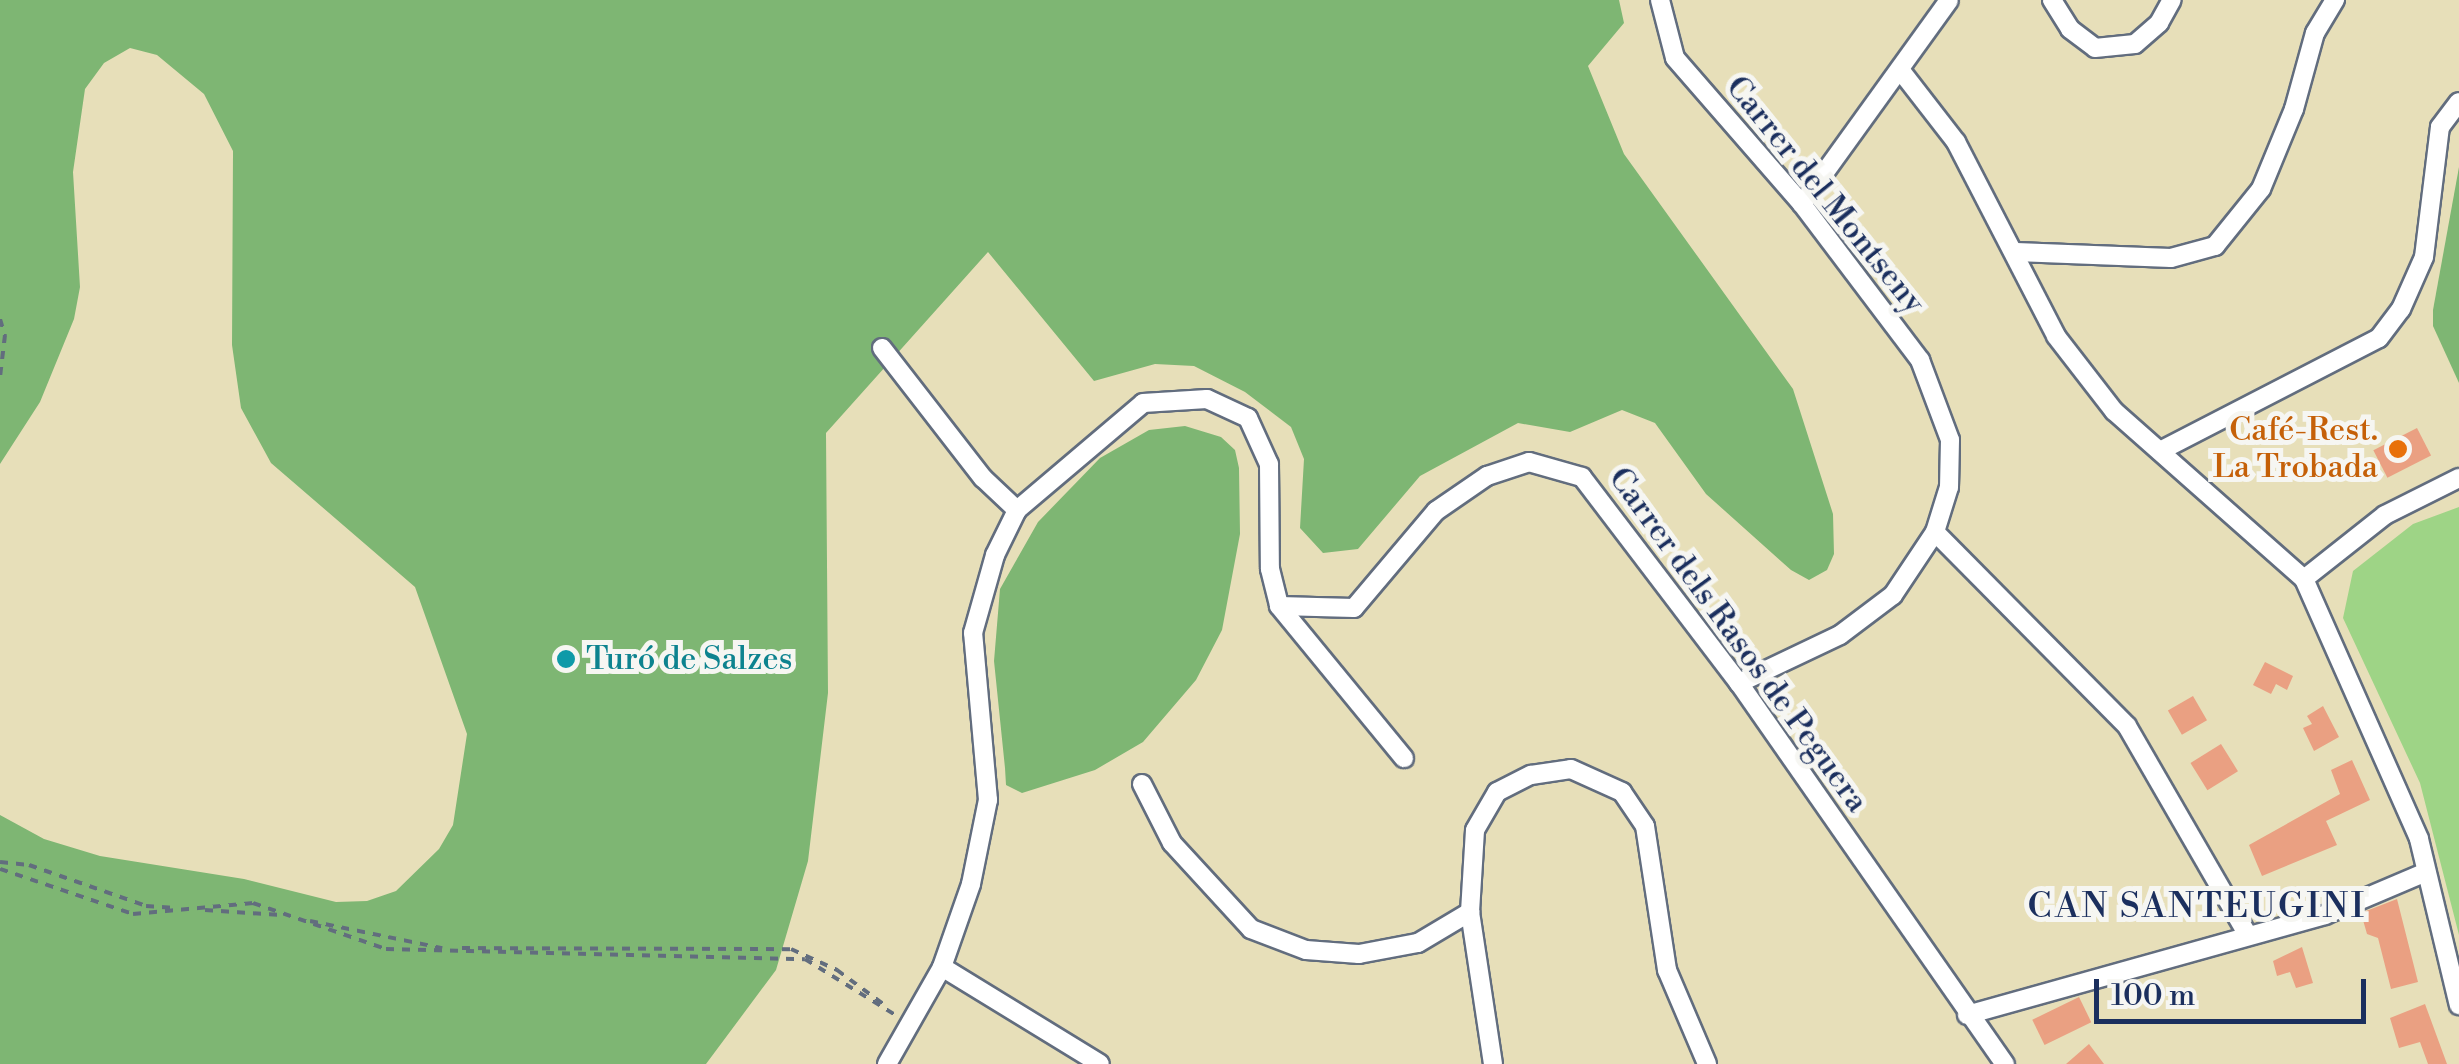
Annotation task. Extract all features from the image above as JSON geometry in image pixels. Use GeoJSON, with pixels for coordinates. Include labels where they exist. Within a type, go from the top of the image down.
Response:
{"type":"FeatureCollection","features":[{"type":"Feature","properties":{"kind":"street","name":"Carrer del Montseny"},"geometry":{"type":"LineString","coordinates":[[1660,0],[1675,58],[1721,118],[1802,204],[1920,360],[1950,440],[1949,486],[1935,532],[1893,595],[1871,613],[1739,683]]}},
{"type":"Feature","properties":{"kind":"street"},"geometry":{"type":"LineString","coordinates":[[1802,204],[1949,0]]}},
{"type":"Feature","properties":{"kind":"street"},"geometry":{"type":"LineString","coordinates":[[2052,0],[2070,29],[2095,48],[2135,44],[2160,23],[2172,0]]}},
{"type":"Feature","properties":{"kind":"street"},"geometry":{"type":"LineString","coordinates":[[2016,252],[2171,258],[2215,246],[2261,189],[2294,109],[2315,33],[2335,0]]}},
{"type":"Feature","properties":{"kind":"street"},"geometry":{"type":"LineString","coordinates":[[1901,71],[1956,142],[2056,336],[2114,411],[2304,579],[2419,839],[2424,873],[2459,1005]]}},
{"type":"Feature","properties":{"kind":"street"},"geometry":{"type":"LineString","coordinates":[[2160,450],[2379,338],[2400,310],[2424,257],[2440,127],[2459,102]]}},
{"type":"Feature","properties":{"kind":"street"},"geometry":{"type":"LineString","coordinates":[[882,348],[983,478],[1017,510]]}},
{"type":"Feature","properties":{"kind":"street"},"geometry":{"type":"LineString","coordinates":[[887,1064],[942,967],[971,884],[988,800],[973,633],[995,554],[1017,510],[1143,403],[1207,400],[1248,418],[1269,464],[1270,569],[1278,606],[1404,758]]}},
{"type":"Feature","properties":{"kind":"street","name":"Carrer dels Rasos de Peguera"},"geometry":{"type":"LineString","coordinates":[[1278,606],[1354,608],[1436,511],[1487,476],[1529,462],[1582,477],[1739,683],[2006,1064]]}},
{"type":"Feature","properties":{"kind":"street"},"geometry":{"type":"LineString","coordinates":[[2304,579],[2385,515],[2459,478]]}},
{"type":"Feature","properties":{"kind":"street"},"geometry":{"type":"LineString","coordinates":[[1935,532],[2127,726],[2248,936]]}},
{"type":"Feature","properties":{"kind":"street"},"geometry":{"type":"LineString","coordinates":[[1493,1064],[1470,912],[1475,830],[1497,792],[1532,775],[1570,769],[1622,792],[1645,826],[1666,970],[1707,1064]]}},
{"type":"Feature","properties":{"kind":"street"},"geometry":{"type":"LineString","coordinates":[[1142,784],[1172,842],[1251,929],[1306,950],[1359,954],[1418,943],[1470,912]]}},
{"type":"Feature","properties":{"kind":"street"},"geometry":{"type":"LineString","coordinates":[[1968,1015],[2325,915],[2424,873]]}},
{"type":"Feature","properties":{"kind":"street"},"geometry":{"type":"LineString","coordinates":[[942,967],[1100,1064]]}},
{"type":"Feature","properties":{"kind":"path"},"geometry":{"type":"LineString","coordinates":[[0,318],[6,334],[0,377]]}},
{"type":"Feature","properties":{"kind":"path"},"geometry":{"type":"LineString","coordinates":[[0,862],[29,865],[146,906],[282,915],[440,948],[791,949],[838,970],[910,1024]]}},
{"type":"Feature","properties":{"kind":"path"},"geometry":{"type":"LineString","coordinates":[[0,869],[132,914],[254,904],[386,949],[805,959],[910,1024]]}},
{"type":"Feature","properties":{"kind":"green space"},"geometry":{"type":"Polygon","coordinates":[[[0,0],[1619,0],[1624,23],[1588,66],[1624,154],[1793,389],[1833,514],[1834,554],[1827,570],[1809,580],[1791,570],[1706,494],[1655,423],[1622,410],[1570,432],[1518,423],[1420,476],[1358,549],[1323,553],[1300,528],[1304,459],[1291,427],[1245,392],[1194,366],[1155,364],[1094,381],[988,252],[826,433],[828,693],[808,861],[776,970],[706,1064],[0,1064],[0,815],[44,839],[100,856],[244,879],[336,902],[367,901],[396,891],[439,849],[453,825],[467,734],[415,587],[271,463],[241,408],[232,345],[233,151],[204,94],[157,55],[130,48],[104,63],[85,89],[73,172],[80,287],[74,319],[40,402],[0,464],[0,0]]]}},
{"type":"Feature","properties":{"kind":"green space"},"geometry":{"type":"Polygon","coordinates":[[[2459,167],[2459,383],[2433,326],[2433,310],[2459,167]]]}},
{"type":"Feature","properties":{"kind":"green space"},"geometry":{"type":"Polygon","coordinates":[[[1185,426],[1221,437],[1235,450],[1239,468],[1240,534],[1222,630],[1196,680],[1143,742],[1095,770],[1022,793],[1006,785],[994,661],[1000,589],[1038,522],[1100,458],[1149,430],[1185,426]]]}},
{"type":"Feature","properties":{"kind":"green space"},"geometry":{"type":"Polygon","coordinates":[[[2459,507],[2459,935],[2420,783],[2343,618],[2353,571],[2413,524],[2459,507]]]}},
{"type":"Feature","properties":{"kind":"building"},"geometry":{"type":"Polygon","coordinates":[[[2417,428],[2431,456],[2387,478],[2373,450],[2417,428]]]}},
{"type":"Feature","properties":{"kind":"building"},"geometry":{"type":"Polygon","coordinates":[[[2265,662],[2293,676],[2287,690],[2276,684],[2271,694],[2253,685],[2265,662]]]}},
{"type":"Feature","properties":{"kind":"building"},"geometry":{"type":"Polygon","coordinates":[[[2193,696],[2207,720],[2182,735],[2168,710],[2193,696]]]}},
{"type":"Feature","properties":{"kind":"building"},"geometry":{"type":"Polygon","coordinates":[[[2323,706],[2339,737],[2314,751],[2303,728],[2312,724],[2307,716],[2323,706]]]}},
{"type":"Feature","properties":{"kind":"building"},"geometry":{"type":"Polygon","coordinates":[[[2221,744],[2238,771],[2207,790],[2190,763],[2221,744]]]}},
{"type":"Feature","properties":{"kind":"building"},"geometry":{"type":"Polygon","coordinates":[[[2352,760],[2370,800],[2326,821],[2337,845],[2262,876],[2249,845],[2340,794],[2331,770],[2352,760]]]}},
{"type":"Feature","properties":{"kind":"building"},"geometry":{"type":"Polygon","coordinates":[[[2397,899],[2418,982],[2391,989],[2378,938],[2367,934],[2361,913],[2397,899]]]}},
{"type":"Feature","properties":{"kind":"building"},"geometry":{"type":"Polygon","coordinates":[[[2302,947],[2313,983],[2296,988],[2290,972],[2277,976],[2273,961],[2302,947]]]}},
{"type":"Feature","properties":{"kind":"building"},"geometry":{"type":"Polygon","coordinates":[[[2079,997],[2091,1022],[2045,1045],[2032,1020],[2079,997]]]}},
{"type":"Feature","properties":{"kind":"building"},"geometry":{"type":"Polygon","coordinates":[[[2425,1004],[2447,1064],[2428,1064],[2420,1042],[2399,1048],[2390,1018],[2425,1004]]]}},
{"type":"Feature","properties":{"kind":"building"},"geometry":{"type":"Polygon","coordinates":[[[2089,1044],[2104,1064],[2066,1064],[2089,1044]]]}},
{"type":"Feature","properties":{"kind":"place","name":"Café-Rest. La Trobada"},"geometry":{"type":"Point","coordinates":[2398,449]}},
{"type":"Feature","properties":{"kind":"place","name":"Turó de Salzes"},"geometry":{"type":"Point","coordinates":[566,659]}},
{"type":"Feature","properties":{"kind":"district","name":"CAN SANTEUGINI"},"geometry":{"type":"Point","coordinates":[2197,907]}}]}
